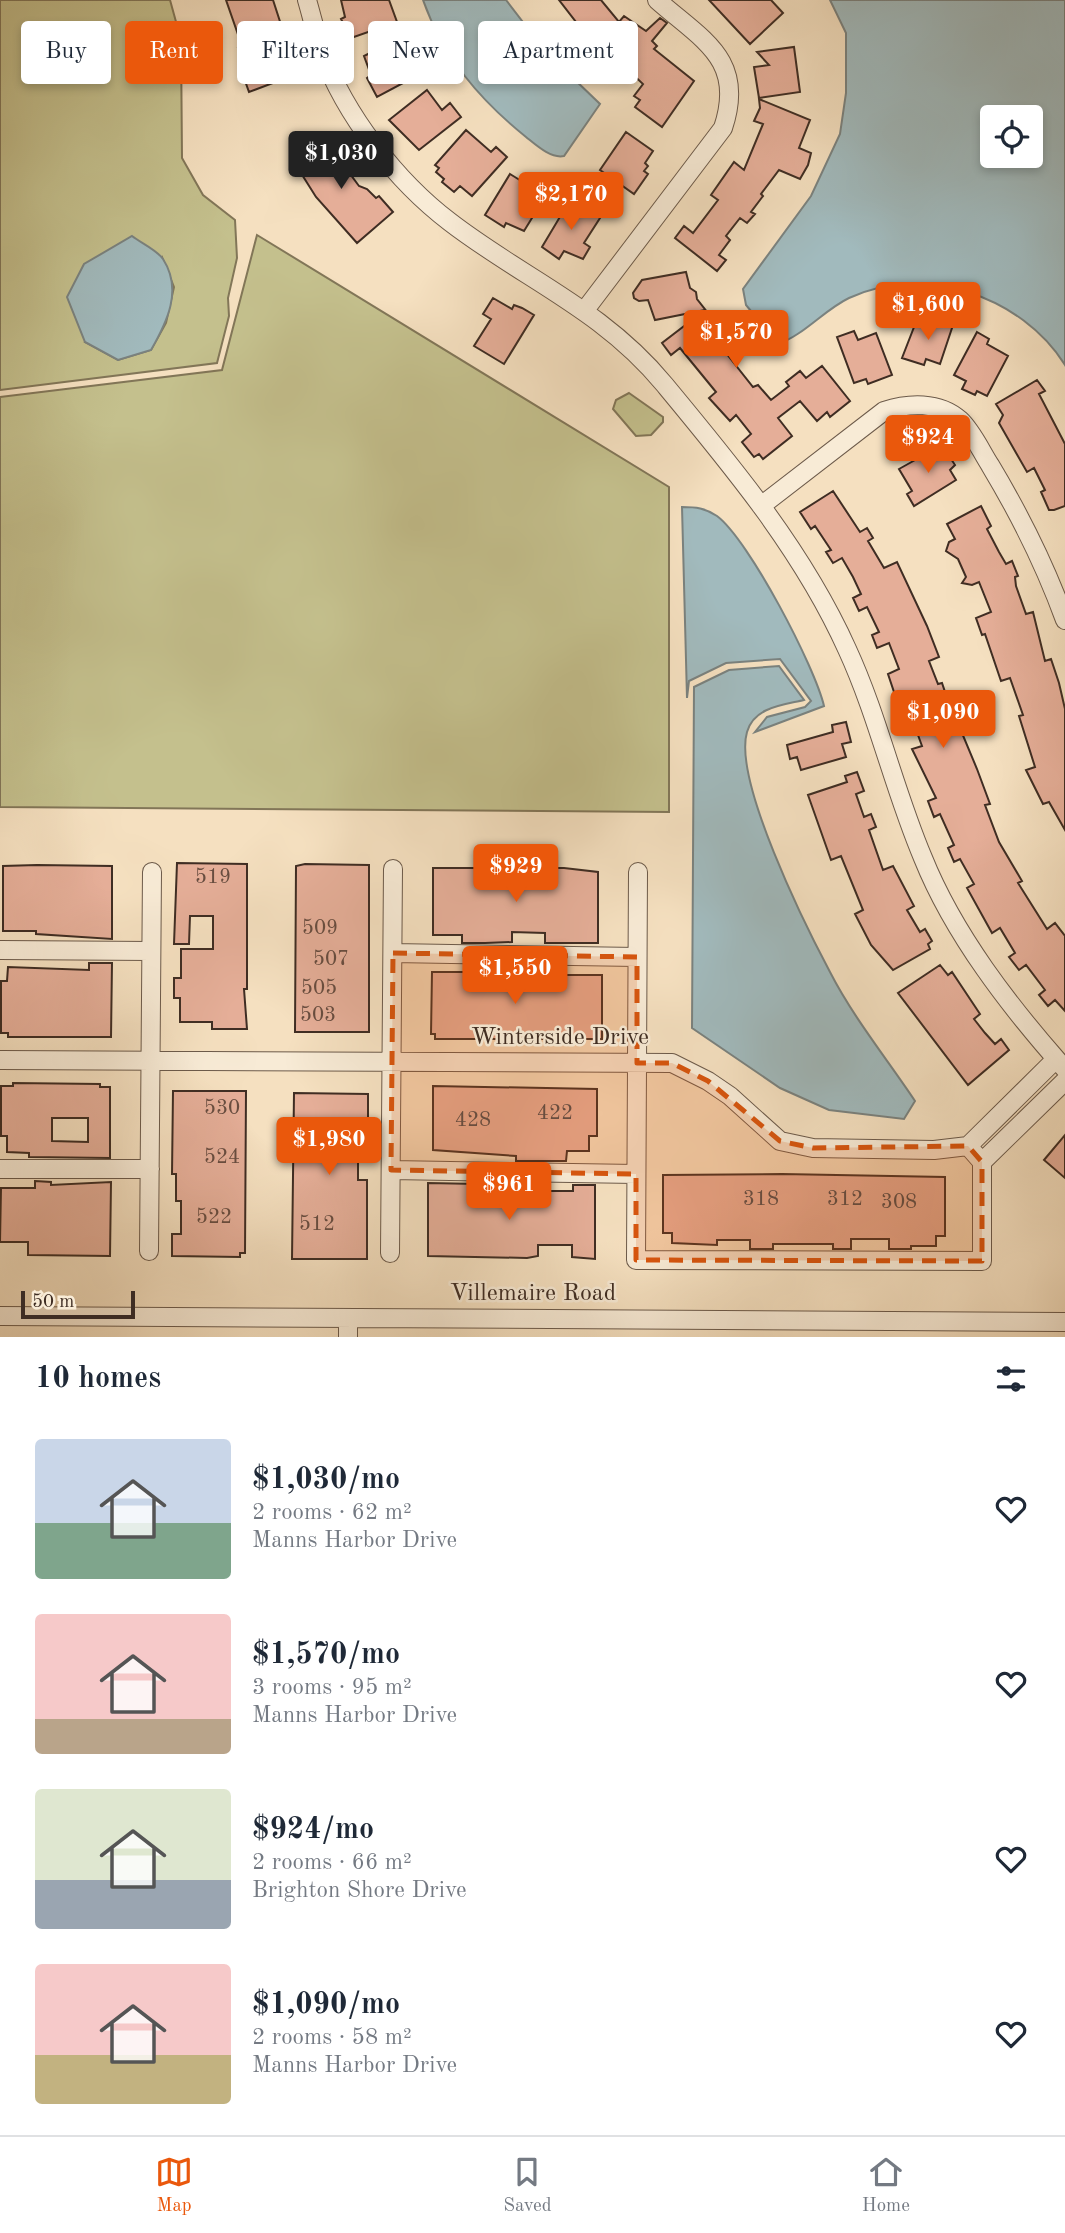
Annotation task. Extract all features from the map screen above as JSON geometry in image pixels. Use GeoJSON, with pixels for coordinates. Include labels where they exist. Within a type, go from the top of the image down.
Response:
{"type":"FeatureCollection","features":[{"type":"Feature","properties":{"kind":"street"},"geometry":{"type":"LineString","coordinates":[[307,0],[322,53],[354,113],[401,177],[450,222],[585,310],[620,338],[662,381],[761,506],[811,580],[848,650],[924,861],[953,917],[991,976],[1060,1064],[968,1146],[982,1162],[982,1261],[636,1260],[638,873]]}},
{"type":"Feature","properties":{"kind":"street"},"geometry":{"type":"LineString","coordinates":[[585,310],[709,148],[723,128],[732,103],[728,74],[713,48],[657,0]]}},
{"type":"Feature","properties":{"kind":"street"},"geometry":{"type":"LineString","coordinates":[[761,506],[884,411],[901,405],[936,406],[960,420],[978,445],[1018,512],[1046,568],[1065,620]]}},
{"type":"Feature","properties":{"kind":"street"},"geometry":{"type":"LineString","coordinates":[[390,1253],[393,869]]}},
{"type":"Feature","properties":{"kind":"street"},"geometry":{"type":"LineString","coordinates":[[149,1251],[152,872]]}},
{"type":"Feature","properties":{"kind":"street"},"geometry":{"type":"LineString","coordinates":[[0,950],[151,951]]}},
{"type":"Feature","properties":{"kind":"street"},"geometry":{"type":"LineString","coordinates":[[393,953],[637,957]]}},
{"type":"Feature","properties":{"kind":"street","name":"Winterside Drive"},"geometry":{"type":"LineString","coordinates":[[0,1060],[672,1063],[708,1081],[780,1141],[813,1149],[934,1150],[962,1149],[968,1146]]}},
{"type":"Feature","properties":{"kind":"street"},"geometry":{"type":"LineString","coordinates":[[982,1162],[1065,1081]]}},
{"type":"Feature","properties":{"kind":"street"},"geometry":{"type":"LineString","coordinates":[[0,1169],[150,1169]]}},
{"type":"Feature","properties":{"kind":"street"},"geometry":{"type":"LineString","coordinates":[[391,1170],[636,1174]]}},
{"type":"Feature","properties":{"kind":"street","name":"Villemaire Road"},"geometry":{"type":"LineString","coordinates":[[0,1316],[1065,1322]]}},
{"type":"Feature","properties":{"kind":"street"},"geometry":{"type":"LineString","coordinates":[[348,1318],[348,1337]]}},
{"type":"Feature","properties":{"kind":"street"},"geometry":{"type":"LineString","coordinates":[[382,1318],[382,1337]]}},
{"type":"Feature","properties":{"kind":"highlighted area"},"geometry":{"type":"Polygon","coordinates":[[[393,953],[637,957],[637,1063],[672,1063],[708,1081],[780,1141],[813,1148],[968,1146],[982,1162],[982,1261],[636,1260],[636,1174],[391,1170],[393,953]]]}},
{"type":"Feature","properties":{"kind":"shaded area"},"geometry":{"type":"Polygon","coordinates":[[[0,0],[170,0],[176,21],[125,21],[125,84],[181,84],[182,158],[203,195],[235,220],[237,258],[228,298],[229,316],[217,363],[0,390],[0,0]],[[162,257],[85,342],[118,360],[151,350],[166,323],[174,287],[162,257]]]}},
{"type":"Feature","properties":{"kind":"shaded area"},"geometry":{"type":"Polygon","coordinates":[[[257,235],[669,487],[669,812],[0,807],[0,397],[222,370],[257,235]]]}},
{"type":"Feature","properties":{"kind":"shaded area"},"geometry":{"type":"Polygon","coordinates":[[[629,393],[663,417],[663,422],[651,435],[636,436],[613,409],[616,400],[629,393]]]}},
{"type":"Feature","properties":{"kind":"water"},"geometry":{"type":"Polygon","coordinates":[[[423,0],[506,0],[522,21],[478,21],[478,84],[579,84],[600,104],[564,156],[554,155],[539,147],[509,123],[464,75],[464,21],[431,21],[423,0]]]}},
{"type":"Feature","properties":{"kind":"water"},"geometry":{"type":"Polygon","coordinates":[[[830,0],[1065,0],[1065,365],[1046,341],[1024,320],[998,304],[969,292],[939,286],[908,284],[878,288],[849,298],[797,335],[778,344],[746,305],[743,289],[811,196],[840,134],[846,93],[846,33],[830,0]]]}},
{"type":"Feature","properties":{"kind":"water"},"geometry":{"type":"Polygon","coordinates":[[[132,236],[163,259],[172,282],[172,294],[167,317],[151,350],[118,360],[85,342],[67,297],[84,264],[132,236]]]}},
{"type":"Feature","properties":{"kind":"water"},"geometry":{"type":"Polygon","coordinates":[[[682,507],[700,508],[717,516],[746,550],[795,635],[824,706],[755,732],[767,717],[805,707],[811,701],[780,659],[726,663],[689,681],[687,698],[682,507]]]}},
{"type":"Feature","properties":{"kind":"water"},"geometry":{"type":"Polygon","coordinates":[[[779,666],[804,700],[770,708],[756,717],[751,724],[747,732],[746,754],[751,783],[761,817],[789,888],[839,989],[915,1101],[904,1119],[829,1110],[780,1088],[692,1028],[694,687],[729,670],[779,666]]]}},
{"type":"Feature","properties":{"kind":"building"},"geometry":{"type":"Polygon","coordinates":[[[226,0],[273,0],[280,21],[237,21],[237,32],[226,0]]]}},
{"type":"Feature","properties":{"kind":"building"},"geometry":{"type":"Polygon","coordinates":[[[341,0],[389,0],[397,21],[368,21],[368,32],[354,37],[354,21],[342,21],[345,17],[341,0]]]}},
{"type":"Feature","properties":{"kind":"building"},"geometry":{"type":"Polygon","coordinates":[[[559,0],[601,0],[618,21],[575,21],[559,0]]]}},
{"type":"Feature","properties":{"kind":"building"},"geometry":{"type":"Polygon","coordinates":[[[709,0],[771,0],[783,13],[750,44],[709,0]]]}},
{"type":"Feature","properties":{"kind":"building"},"geometry":{"type":"Polygon","coordinates":[[[660,18],[667,23],[652,41],[657,46],[654,49],[694,81],[662,127],[635,107],[640,100],[634,96],[643,84],[638,79],[638,26],[646,31],[660,18]]]}},
{"type":"Feature","properties":{"kind":"building"},"geometry":{"type":"Polygon","coordinates":[[[794,47],[800,92],[759,98],[754,67],[769,65],[757,52],[794,47]]]}},
{"type":"Feature","properties":{"kind":"building"},"geometry":{"type":"Polygon","coordinates":[[[246,84],[270,84],[249,92],[246,84]]]}},
{"type":"Feature","properties":{"kind":"building"},"geometry":{"type":"Polygon","coordinates":[[[370,84],[401,84],[377,97],[370,84]]]}},
{"type":"Feature","properties":{"kind":"building"},"geometry":{"type":"Polygon","coordinates":[[[427,90],[442,110],[450,103],[461,117],[419,150],[389,120],[427,90]]]}},
{"type":"Feature","properties":{"kind":"building"},"geometry":{"type":"Polygon","coordinates":[[[759,99],[810,120],[799,148],[811,153],[800,179],[779,170],[751,212],[755,214],[747,223],[740,218],[726,236],[730,240],[719,255],[726,260],[717,271],[675,238],[684,226],[693,233],[718,200],[711,195],[734,162],[744,170],[763,124],[754,121],[760,108],[759,99]]]}},
{"type":"Feature","properties":{"kind":"building"},"geometry":{"type":"Polygon","coordinates":[[[466,130],[491,152],[496,147],[507,157],[472,196],[460,186],[454,192],[442,182],[444,179],[436,172],[439,168],[435,165],[466,130]]]}},
{"type":"Feature","properties":{"kind":"building"},"geometry":{"type":"Polygon","coordinates":[[[626,132],[653,151],[645,163],[648,166],[644,171],[648,174],[634,194],[600,170],[626,132]]]}},
{"type":"Feature","properties":{"kind":"building"},"geometry":{"type":"Polygon","coordinates":[[[328,137],[348,164],[345,167],[359,186],[367,189],[376,198],[379,196],[393,212],[357,243],[316,197],[294,162],[328,137]]]}},
{"type":"Feature","properties":{"kind":"building"},"geometry":{"type":"Polygon","coordinates":[[[510,174],[531,187],[537,178],[551,187],[524,231],[506,223],[504,227],[485,215],[510,174]]]}},
{"type":"Feature","properties":{"kind":"building"},"geometry":{"type":"Polygon","coordinates":[[[570,200],[600,218],[584,243],[590,247],[583,259],[564,251],[559,259],[542,247],[570,200]]]}},
{"type":"Feature","properties":{"kind":"building"},"geometry":{"type":"Polygon","coordinates":[[[686,272],[690,288],[696,292],[697,299],[719,327],[711,334],[753,387],[758,385],[771,400],[789,386],[786,382],[800,371],[806,378],[822,366],[850,401],[830,417],[827,412],[817,421],[800,401],[778,418],[792,436],[763,459],[759,454],[754,457],[742,442],[751,434],[736,415],[730,421],[709,398],[716,392],[680,348],[671,355],[662,343],[705,310],[655,320],[648,300],[639,301],[634,298],[633,293],[642,280],[686,272]]]}},
{"type":"Feature","properties":{"kind":"building"},"geometry":{"type":"Polygon","coordinates":[[[493,298],[512,309],[514,305],[534,315],[504,364],[474,346],[491,319],[483,314],[493,298]]]}},
{"type":"Feature","properties":{"kind":"building"},"geometry":{"type":"Polygon","coordinates":[[[939,318],[953,325],[940,364],[926,359],[924,365],[902,358],[916,322],[931,327],[934,320],[939,318]]]}},
{"type":"Feature","properties":{"kind":"building"},"geometry":{"type":"Polygon","coordinates":[[[854,331],[858,340],[876,333],[892,375],[868,384],[866,379],[854,383],[837,337],[854,331]]]}},
{"type":"Feature","properties":{"kind":"building"},"geometry":{"type":"Polygon","coordinates":[[[977,332],[989,339],[987,344],[1008,356],[987,396],[977,391],[975,395],[962,389],[966,381],[954,375],[977,332]]]}},
{"type":"Feature","properties":{"kind":"building"},"geometry":{"type":"Polygon","coordinates":[[[1037,380],[1045,391],[1039,394],[1065,444],[1065,506],[1054,510],[1049,510],[1041,492],[1045,490],[1034,468],[1027,472],[999,423],[1003,415],[996,404],[1037,380]]]}},
{"type":"Feature","properties":{"kind":"building"},"geometry":{"type":"Polygon","coordinates":[[[942,445],[955,465],[950,470],[956,480],[914,506],[907,494],[912,491],[899,469],[942,445]]]}},
{"type":"Feature","properties":{"kind":"building"},"geometry":{"type":"Polygon","coordinates":[[[833,491],[860,532],[867,528],[873,538],[868,541],[884,568],[897,562],[927,626],[939,657],[929,661],[938,684],[942,683],[959,734],[962,733],[977,769],[990,804],[985,805],[999,842],[1022,881],[1018,883],[1047,929],[1055,923],[1065,936],[1065,1011],[1055,1000],[1048,1006],[1039,995],[1045,990],[1026,965],[1019,970],[1009,957],[1015,953],[1000,928],[992,933],[967,888],[974,884],[960,859],[954,862],[948,848],[954,845],[940,814],[934,817],[928,801],[936,798],[912,749],[922,746],[911,716],[903,719],[888,674],[899,669],[889,643],[877,648],[872,635],[879,632],[867,607],[859,611],[853,598],[861,594],[853,577],[842,558],[833,563],[826,552],[831,550],[815,526],[811,529],[800,512],[833,491]]]}},
{"type":"Feature","properties":{"kind":"building"},"geometry":{"type":"Polygon","coordinates":[[[981,506],[991,526],[987,529],[999,552],[1006,564],[1012,561],[1018,576],[1015,577],[1016,586],[1026,614],[1033,612],[1045,661],[1051,659],[1059,683],[1065,709],[1065,830],[1049,802],[1043,804],[1026,770],[1035,767],[1019,716],[1023,715],[1010,678],[1001,681],[985,634],[982,635],[976,618],[991,612],[979,582],[972,585],[962,583],[966,577],[958,559],[946,551],[949,542],[955,539],[947,524],[981,506]]]}},
{"type":"Feature","properties":{"kind":"building"},"geometry":{"type":"Polygon","coordinates":[[[846,722],[851,742],[842,744],[846,757],[801,770],[797,757],[790,759],[787,745],[833,732],[832,725],[846,722]]]}},
{"type":"Feature","properties":{"kind":"building"},"geometry":{"type":"Polygon","coordinates":[[[857,772],[864,791],[856,794],[864,817],[871,814],[876,827],[869,830],[883,870],[893,866],[914,906],[907,910],[920,932],[925,929],[932,941],[928,944],[930,949],[893,970],[871,945],[855,914],[863,910],[841,856],[831,860],[808,795],[847,782],[845,776],[857,772]]]}},
{"type":"Feature","properties":{"kind":"building"},"geometry":{"type":"Polygon","coordinates":[[[177,863],[247,864],[247,989],[244,989],[247,1029],[212,1029],[212,1022],[180,1022],[180,998],[174,998],[174,978],[181,978],[181,949],[213,949],[213,916],[190,916],[189,944],[174,944],[177,863]]]}},
{"type":"Feature","properties":{"kind":"building"},"geometry":{"type":"Polygon","coordinates":[[[369,865],[369,1032],[295,1032],[296,866],[369,865]]]}},
{"type":"Feature","properties":{"kind":"building"},"geometry":{"type":"Polygon","coordinates":[[[3,866],[112,866],[112,939],[36,934],[36,931],[3,931],[3,866]]]}},
{"type":"Feature","properties":{"kind":"building"},"geometry":{"type":"Polygon","coordinates":[[[433,868],[564,868],[598,872],[598,943],[545,943],[545,933],[512,932],[512,942],[485,943],[462,943],[462,935],[433,935],[433,868]]]}},
{"type":"Feature","properties":{"kind":"building"},"geometry":{"type":"Polygon","coordinates":[[[89,963],[112,963],[111,1037],[8,1037],[8,1033],[1,1033],[1,981],[7,981],[8,967],[89,970],[89,963]]]}},
{"type":"Feature","properties":{"kind":"building"},"geometry":{"type":"Polygon","coordinates":[[[940,965],[948,975],[952,972],[980,1014],[974,1019],[985,1033],[995,1044],[1001,1039],[1009,1050],[968,1085],[898,993],[940,965]]]}},
{"type":"Feature","properties":{"kind":"building"},"geometry":{"type":"Polygon","coordinates":[[[466,966],[505,966],[505,975],[602,975],[602,1039],[435,1039],[435,1034],[431,1034],[432,972],[466,972],[466,966]]]}},
{"type":"Feature","properties":{"kind":"building"},"geometry":{"type":"Polygon","coordinates":[[[13,1083],[100,1084],[100,1087],[110,1087],[110,1158],[29,1157],[29,1153],[7,1152],[7,1136],[1,1136],[1,1086],[13,1086],[13,1083]],[[52,1118],[52,1141],[88,1142],[88,1118],[52,1118]]]}},
{"type":"Feature","properties":{"kind":"building"},"geometry":{"type":"Polygon","coordinates":[[[433,1086],[597,1089],[597,1136],[589,1136],[589,1151],[567,1151],[566,1161],[516,1161],[516,1156],[433,1150],[433,1086]]]}},
{"type":"Feature","properties":{"kind":"building"},"geometry":{"type":"Polygon","coordinates":[[[173,1091],[246,1091],[245,1253],[240,1253],[240,1257],[172,1256],[172,1234],[181,1234],[181,1201],[176,1201],[176,1174],[172,1174],[173,1091]]]}},
{"type":"Feature","properties":{"kind":"building"},"geometry":{"type":"Polygon","coordinates":[[[294,1093],[368,1094],[368,1147],[358,1147],[358,1180],[367,1180],[367,1259],[292,1259],[294,1093]]]}},
{"type":"Feature","properties":{"kind":"building"},"geometry":{"type":"Polygon","coordinates":[[[1065,1135],[1065,1178],[1044,1160],[1065,1135]]]}},
{"type":"Feature","properties":{"kind":"building"},"geometry":{"type":"Polygon","coordinates":[[[663,1175],[945,1177],[945,1236],[936,1236],[936,1246],[911,1246],[911,1249],[889,1249],[889,1239],[851,1239],[851,1249],[833,1249],[833,1244],[773,1244],[773,1249],[750,1249],[750,1240],[717,1240],[717,1245],[672,1243],[672,1233],[663,1233],[663,1175]]]}},
{"type":"Feature","properties":{"kind":"building"},"geometry":{"type":"Polygon","coordinates":[[[35,1181],[51,1182],[51,1185],[111,1182],[110,1256],[28,1255],[28,1242],[0,1242],[1,1188],[35,1188],[35,1181]]]}},
{"type":"Feature","properties":{"kind":"building"},"geometry":{"type":"Polygon","coordinates":[[[428,1183],[478,1184],[478,1195],[543,1194],[543,1191],[573,1191],[573,1185],[595,1185],[595,1259],[572,1257],[572,1245],[538,1245],[538,1256],[527,1258],[428,1256],[428,1183]]]}}]}
